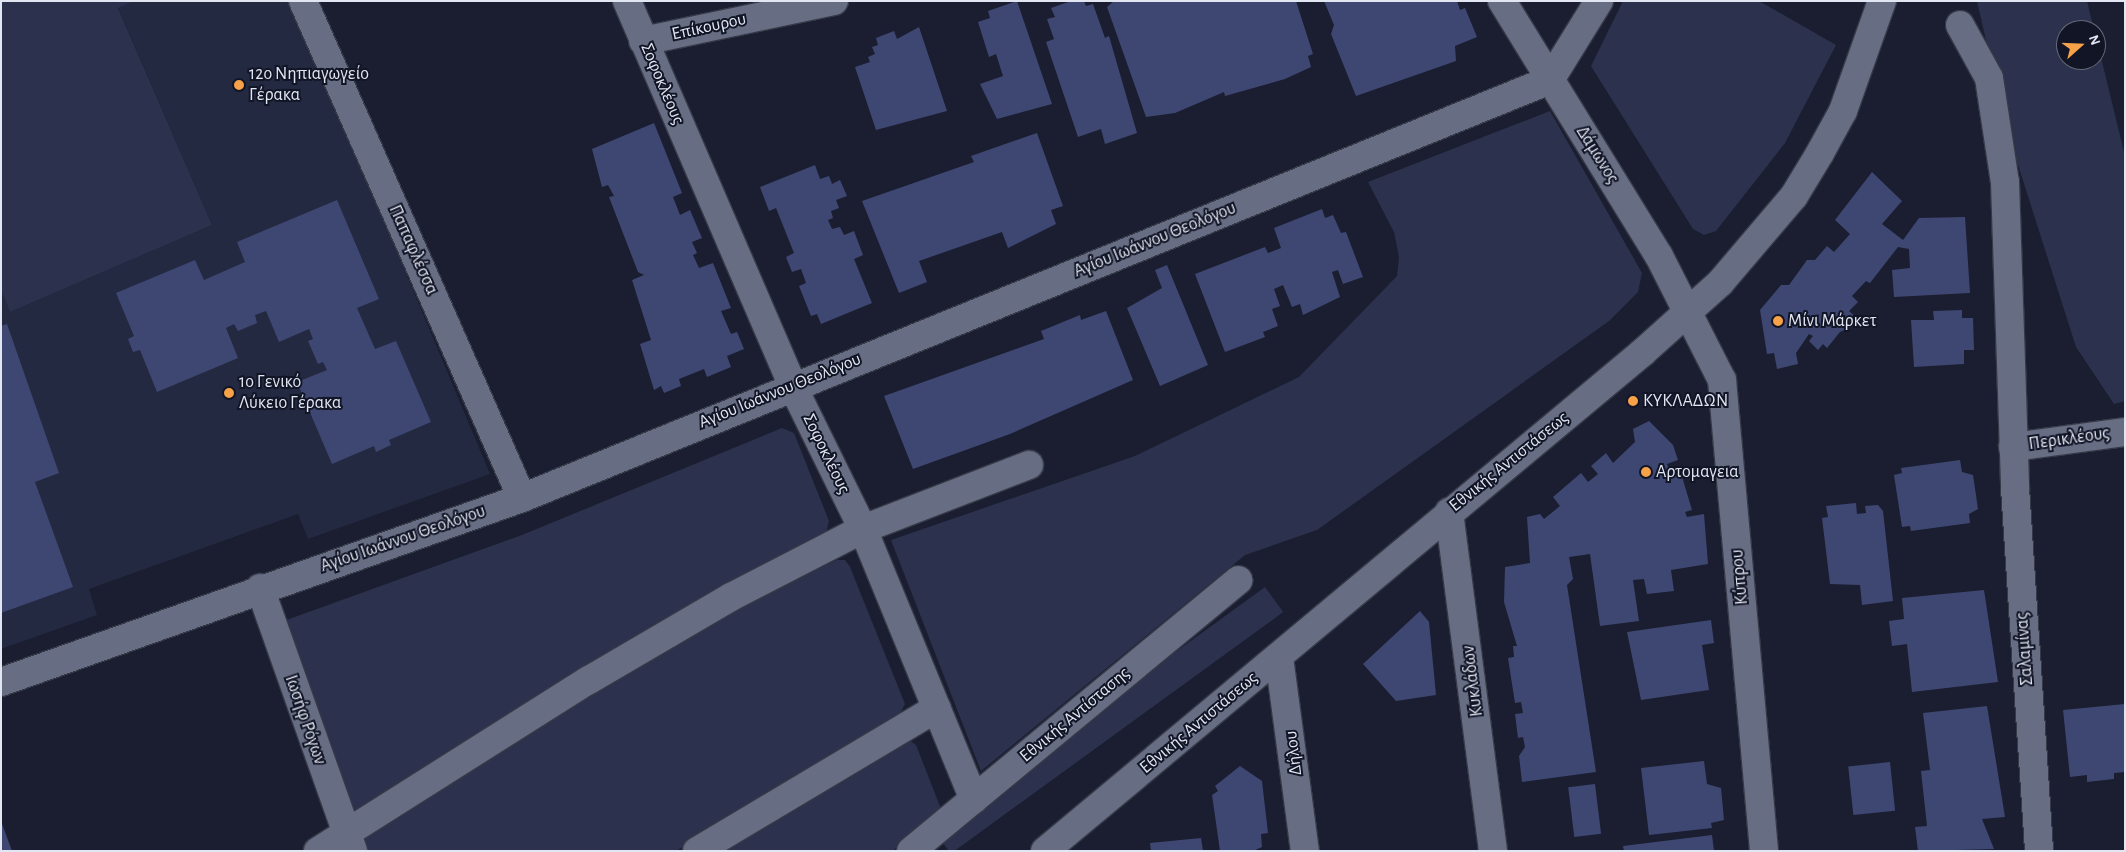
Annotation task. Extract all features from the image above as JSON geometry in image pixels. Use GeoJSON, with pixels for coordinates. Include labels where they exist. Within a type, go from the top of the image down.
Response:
{"type":"FeatureCollection","features":[{"type":"Feature","properties":{"kind":"street","name":"Παπαφλέσσα"},"geometry":{"type":"LineString","coordinates":[[303,1],[522,498]]}},
{"type":"Feature","properties":{"kind":"street","name":"Σοφοκλέους"},"geometry":{"type":"LineString","coordinates":[[627,1],[792,385],[863,529],[974,799]]}},
{"type":"Feature","properties":{"kind":"street","name":"Επίκουρου"},"geometry":{"type":"LineString","coordinates":[[643,41],[834,1]]}},
{"type":"Feature","properties":{"kind":"street","name":"Δάμωνος"},"geometry":{"type":"LineString","coordinates":[[1502,1],[1689,312]]}},
{"type":"Feature","properties":{"kind":"street"},"geometry":{"type":"LineString","coordinates":[[1550,80],[1599,1]]}},
{"type":"Feature","properties":{"kind":"street","name":"Εθνικής Αντιστάσεως"},"geometry":{"type":"LineString","coordinates":[[1045,851],[1689,312],[1760,240],[1794,196],[1843,111],[1882,1]]}},
{"type":"Feature","properties":{"kind":"street","name":"Σαλαμίνας"},"geometry":{"type":"LineString","coordinates":[[1960,25],[1989,78],[1997,114],[2005,182],[2014,447],[2038,851]]}},
{"type":"Feature","properties":{"kind":"street","name":"Αγίου Ιωάννου Θεολόγου"},"geometry":{"type":"LineString","coordinates":[[1,682],[260,588],[522,498],[792,385],[1550,80]]}},
{"type":"Feature","properties":{"kind":"street","name":"Κύπρου"},"geometry":{"type":"LineString","coordinates":[[1689,312],[1722,380],[1764,851]]}},
{"type":"Feature","properties":{"kind":"street","name":"Περικλέους"},"geometry":{"type":"LineString","coordinates":[[2014,447],[2125,432]]}},
{"type":"Feature","properties":{"kind":"street"},"geometry":{"type":"LineString","coordinates":[[318,851],[349,844],[590,680],[731,597],[863,529],[1029,465]]}},
{"type":"Feature","properties":{"kind":"street","name":"Κυκλάδων"},"geometry":{"type":"LineString","coordinates":[[1449,512],[1493,851]]}},
{"type":"Feature","properties":{"kind":"street","name":"Εθνικής Αντίστασης"},"geometry":{"type":"LineString","coordinates":[[911,851],[1239,580]]}},
{"type":"Feature","properties":{"kind":"street","name":"Ιωσήφ Ρόγων"},"geometry":{"type":"LineString","coordinates":[[260,588],[349,844]]}},
{"type":"Feature","properties":{"kind":"street","name":"Δήλου"},"geometry":{"type":"LineString","coordinates":[[1279,657],[1305,851]]}},
{"type":"Feature","properties":{"kind":"street"},"geometry":{"type":"LineString","coordinates":[[697,851],[937,708]]}},
{"type":"Feature","properties":{"kind":"shaded area"},"geometry":{"type":"Polygon","coordinates":[[[1,1],[134,1],[118,8],[212,225],[10,312],[1,290],[1,1]]]}},
{"type":"Feature","properties":{"kind":"shaded area","name":"1ο Γενικό Λύκειο Γέρακα"},"geometry":{"type":"Polygon","coordinates":[[[134,1],[292,1],[490,474],[308,539],[298,514],[89,589],[97,615],[1,649],[1,290],[10,312],[212,225],[118,7],[134,1]]]}},
{"type":"Feature","properties":{"kind":"shaded area"},"geometry":{"type":"Polygon","coordinates":[[[1623,1],[1759,1],[1836,45],[1785,143],[1716,231],[1704,235],[1693,229],[1591,66],[1623,1]]]}},
{"type":"Feature","properties":{"kind":"shaded area"},"geometry":{"type":"Polygon","coordinates":[[[1977,1],[2087,1],[2092,20],[2056,20],[2056,70],[2104,70],[2125,156],[2125,401],[2114,404],[2076,347],[2006,127],[1977,1]]]}},
{"type":"Feature","properties":{"kind":"shaded area"},"geometry":{"type":"Polygon","coordinates":[[[1550,111],[1642,273],[1638,292],[1609,321],[1317,530],[1245,555],[981,771],[891,540],[1135,456],[1299,377],[1397,276],[1399,257],[1394,232],[1368,182],[1550,111]]]}},
{"type":"Feature","properties":{"kind":"shaded area"},"geometry":{"type":"Polygon","coordinates":[[[782,428],[794,433],[829,521],[826,533],[651,626],[356,813],[347,810],[281,622],[522,535],[782,428]]]}},
{"type":"Feature","properties":{"kind":"shaded area"},"geometry":{"type":"Polygon","coordinates":[[[837,560],[845,560],[850,567],[905,704],[896,721],[676,851],[366,851],[364,840],[370,830],[563,707],[742,606],[837,560]]]}},
{"type":"Feature","properties":{"kind":"shaded area"},"geometry":{"type":"Polygon","coordinates":[[[1265,587],[1283,612],[954,851],[949,851],[932,829],[1265,587]]]}},
{"type":"Feature","properties":{"kind":"shaded area"},"geometry":{"type":"Polygon","coordinates":[[[909,740],[916,745],[941,809],[893,851],[722,851],[909,740]]]}},
{"type":"Feature","properties":{"kind":"building"},"geometry":{"type":"Polygon","coordinates":[[[1017,1],[1052,104],[997,119],[980,84],[1003,76],[996,54],[989,57],[978,22],[990,18],[988,11],[1017,1]]]}},
{"type":"Feature","properties":{"kind":"building"},"geometry":{"type":"Polygon","coordinates":[[[1071,1],[1084,1],[1086,6],[1093,4],[1105,38],[1109,36],[1137,133],[1105,144],[1101,129],[1078,137],[1046,42],[1054,39],[1047,19],[1055,17],[1051,8],[1071,1]]]}},
{"type":"Feature","properties":{"kind":"building"},"geometry":{"type":"Polygon","coordinates":[[[1114,1],[1296,1],[1313,54],[1308,56],[1311,67],[1285,79],[1225,96],[1224,92],[1175,113],[1146,117],[1107,7],[1114,1]]]}},
{"type":"Feature","properties":{"kind":"building"},"geometry":{"type":"Polygon","coordinates":[[[1324,1],[1457,1],[1460,10],[1465,8],[1477,37],[1455,46],[1456,61],[1356,96],[1331,34],[1334,25],[1324,1]]]}},
{"type":"Feature","properties":{"kind":"building"},"geometry":{"type":"Polygon","coordinates":[[[919,27],[947,111],[876,130],[855,67],[870,62],[868,57],[875,54],[872,47],[878,45],[876,38],[894,31],[897,39],[919,27]]]}},
{"type":"Feature","properties":{"kind":"building"},"geometry":{"type":"Polygon","coordinates":[[[654,123],[682,193],[673,197],[680,215],[690,210],[702,238],[692,242],[697,253],[693,255],[699,268],[713,263],[731,308],[721,311],[731,334],[737,332],[744,349],[727,356],[731,367],[707,377],[704,369],[679,379],[681,386],[664,393],[661,386],[654,390],[640,344],[651,340],[632,280],[644,275],[638,272],[609,197],[614,196],[608,185],[602,187],[592,149],[654,123]]]}},
{"type":"Feature","properties":{"kind":"building"},"geometry":{"type":"Polygon","coordinates":[[[1037,133],[1063,206],[1051,210],[1056,224],[1008,248],[1002,232],[919,261],[927,282],[899,293],[862,201],[974,162],[971,156],[1037,133]]]}},
{"type":"Feature","properties":{"kind":"building"},"geometry":{"type":"Polygon","coordinates":[[[815,165],[820,179],[829,176],[832,184],[840,180],[847,196],[836,200],[839,208],[831,211],[833,218],[828,220],[832,229],[840,227],[844,235],[854,231],[863,255],[854,259],[872,303],[821,324],[817,314],[811,316],[799,286],[806,283],[801,269],[792,272],[786,257],[794,253],[776,208],[769,211],[760,187],[815,165]]]}},
{"type":"Feature","properties":{"kind":"building"},"geometry":{"type":"Polygon","coordinates":[[[1872,172],[1902,201],[1882,224],[1903,240],[1919,218],[1965,217],[1970,293],[1894,297],[1892,270],[1910,268],[1909,249],[1898,247],[1870,283],[1866,281],[1852,296],[1858,302],[1849,311],[1862,323],[1840,332],[1827,348],[1823,344],[1818,350],[1809,341],[1813,336],[1809,334],[1796,353],[1798,364],[1777,369],[1774,353],[1767,354],[1760,310],[1781,285],[1789,285],[1807,260],[1815,260],[1827,246],[1834,252],[1850,234],[1835,220],[1872,172]]]}},
{"type":"Feature","properties":{"kind":"building"},"geometry":{"type":"Polygon","coordinates":[[[337,200],[379,299],[357,308],[375,349],[396,341],[431,422],[389,440],[391,445],[376,452],[374,446],[332,464],[297,382],[327,370],[323,362],[318,364],[308,341],[313,339],[309,329],[279,342],[266,311],[255,315],[257,323],[238,331],[234,324],[226,328],[238,358],[157,392],[140,350],[133,352],[128,339],[134,336],[116,293],[195,260],[204,280],[245,262],[237,242],[337,200]]]}},
{"type":"Feature","properties":{"kind":"building"},"geometry":{"type":"Polygon","coordinates":[[[1322,209],[1325,218],[1333,215],[1341,233],[1346,232],[1363,277],[1343,284],[1338,270],[1332,272],[1340,297],[1303,315],[1300,304],[1292,307],[1283,285],[1274,289],[1280,306],[1272,309],[1278,326],[1263,332],[1265,337],[1225,352],[1195,274],[1265,247],[1268,253],[1281,248],[1274,228],[1322,209]]]}},
{"type":"Feature","properties":{"kind":"building"},"geometry":{"type":"Polygon","coordinates":[[[1167,265],[1208,365],[1160,386],[1127,308],[1162,288],[1155,270],[1167,265]]]}},
{"type":"Feature","properties":{"kind":"building"},"geometry":{"type":"Polygon","coordinates":[[[1962,310],[1962,318],[1973,318],[1974,350],[1964,350],[1964,364],[1914,367],[1911,320],[1934,320],[1933,311],[1962,310]]]}},
{"type":"Feature","properties":{"kind":"building"},"geometry":{"type":"Polygon","coordinates":[[[1106,311],[1133,380],[1010,434],[913,469],[884,396],[1044,339],[1041,331],[1080,315],[1081,320],[1106,311]]]}},
{"type":"Feature","properties":{"kind":"building"},"geometry":{"type":"Polygon","coordinates":[[[7,324],[59,473],[35,482],[73,587],[1,613],[1,326],[7,324]]]}},
{"type":"Feature","properties":{"kind":"building"},"geometry":{"type":"Polygon","coordinates":[[[1649,421],[1673,445],[1678,460],[1667,464],[1671,474],[1680,470],[1692,510],[1685,512],[1687,517],[1704,514],[1708,564],[1671,570],[1674,591],[1647,594],[1644,579],[1633,580],[1639,621],[1600,626],[1590,554],[1569,557],[1573,579],[1567,585],[1596,772],[1522,782],[1519,756],[1525,747],[1523,737],[1518,738],[1515,714],[1523,713],[1521,702],[1515,703],[1508,658],[1514,657],[1513,646],[1517,646],[1504,602],[1505,567],[1530,563],[1527,517],[1540,514],[1544,519],[1560,506],[1553,497],[1581,473],[1588,482],[1598,474],[1591,466],[1606,453],[1613,463],[1635,442],[1633,429],[1649,421]]]}},
{"type":"Feature","properties":{"kind":"building"},"geometry":{"type":"Polygon","coordinates":[[[1960,460],[1962,472],[1973,475],[1978,509],[1969,514],[1970,523],[1911,531],[1910,526],[1902,527],[1894,475],[1902,473],[1901,468],[1960,460]]]}},
{"type":"Feature","properties":{"kind":"building"},"geometry":{"type":"Polygon","coordinates":[[[1856,503],[1857,514],[1866,513],[1865,506],[1878,505],[1883,511],[1893,601],[1862,605],[1860,585],[1830,584],[1822,518],[1828,517],[1826,506],[1856,503]]]}},
{"type":"Feature","properties":{"kind":"building"},"geometry":{"type":"Polygon","coordinates":[[[1984,590],[1998,682],[1912,692],[1907,644],[1892,646],[1889,621],[1904,619],[1902,598],[1984,590]]]}},
{"type":"Feature","properties":{"kind":"building"},"geometry":{"type":"Polygon","coordinates":[[[1420,611],[1429,622],[1436,695],[1396,701],[1363,664],[1420,611]]]}},
{"type":"Feature","properties":{"kind":"building"},"geometry":{"type":"Polygon","coordinates":[[[1711,620],[1714,643],[1702,645],[1709,690],[1641,700],[1627,632],[1711,620]]]}},
{"type":"Feature","properties":{"kind":"building"},"geometry":{"type":"Polygon","coordinates":[[[2125,704],[2125,772],[2114,773],[2114,779],[2087,782],[2087,775],[2070,777],[2063,710],[2125,704]]]}},
{"type":"Feature","properties":{"kind":"building"},"geometry":{"type":"Polygon","coordinates":[[[1987,706],[2005,817],[1982,819],[1994,849],[1918,851],[1915,827],[1927,826],[1921,771],[1930,770],[1923,713],[1987,706]]]}},
{"type":"Feature","properties":{"kind":"building"},"geometry":{"type":"Polygon","coordinates":[[[1704,761],[1707,784],[1721,788],[1724,820],[1711,823],[1712,828],[1649,835],[1641,768],[1704,761]]]}},
{"type":"Feature","properties":{"kind":"building"},"geometry":{"type":"Polygon","coordinates":[[[1890,762],[1895,811],[1853,815],[1848,766],[1890,762]]]}},
{"type":"Feature","properties":{"kind":"building"},"geometry":{"type":"Polygon","coordinates":[[[1240,766],[1262,781],[1268,833],[1261,834],[1262,847],[1253,851],[1220,851],[1212,795],[1218,791],[1215,786],[1240,766]]]}},
{"type":"Feature","properties":{"kind":"building"},"geometry":{"type":"Polygon","coordinates":[[[1595,784],[1601,834],[1574,837],[1568,787],[1595,784]]]}},
{"type":"Feature","properties":{"kind":"building"},"geometry":{"type":"Polygon","coordinates":[[[1,821],[12,851],[1,851],[1,821]]]}},
{"type":"Feature","properties":{"kind":"building"},"geometry":{"type":"Polygon","coordinates":[[[1712,835],[1714,851],[1624,851],[1623,846],[1712,835]]]}},
{"type":"Feature","properties":{"kind":"building"},"geometry":{"type":"Polygon","coordinates":[[[1201,838],[1203,851],[1151,851],[1150,843],[1201,838]]]}},
{"type":"Feature","properties":{"kind":"place","name":"12ο Νηπιαγωγείο Γέρακα"},"geometry":{"type":"Point","coordinates":[239,85]}},
{"type":"Feature","properties":{"kind":"place","name":"Μίνι Μάρκετ"},"geometry":{"type":"Point","coordinates":[1778,321]}},
{"type":"Feature","properties":{"kind":"place","name":"1ο Γενικό Λύκειο Γέρακα"},"geometry":{"type":"Point","coordinates":[229,393]}},
{"type":"Feature","properties":{"kind":"place","name":"ΚΥΚΛΑΔΩΝ"},"geometry":{"type":"Point","coordinates":[1633,401]}},
{"type":"Feature","properties":{"kind":"place","name":"Αρτομαγεια"},"geometry":{"type":"Point","coordinates":[1646,472]}}]}
